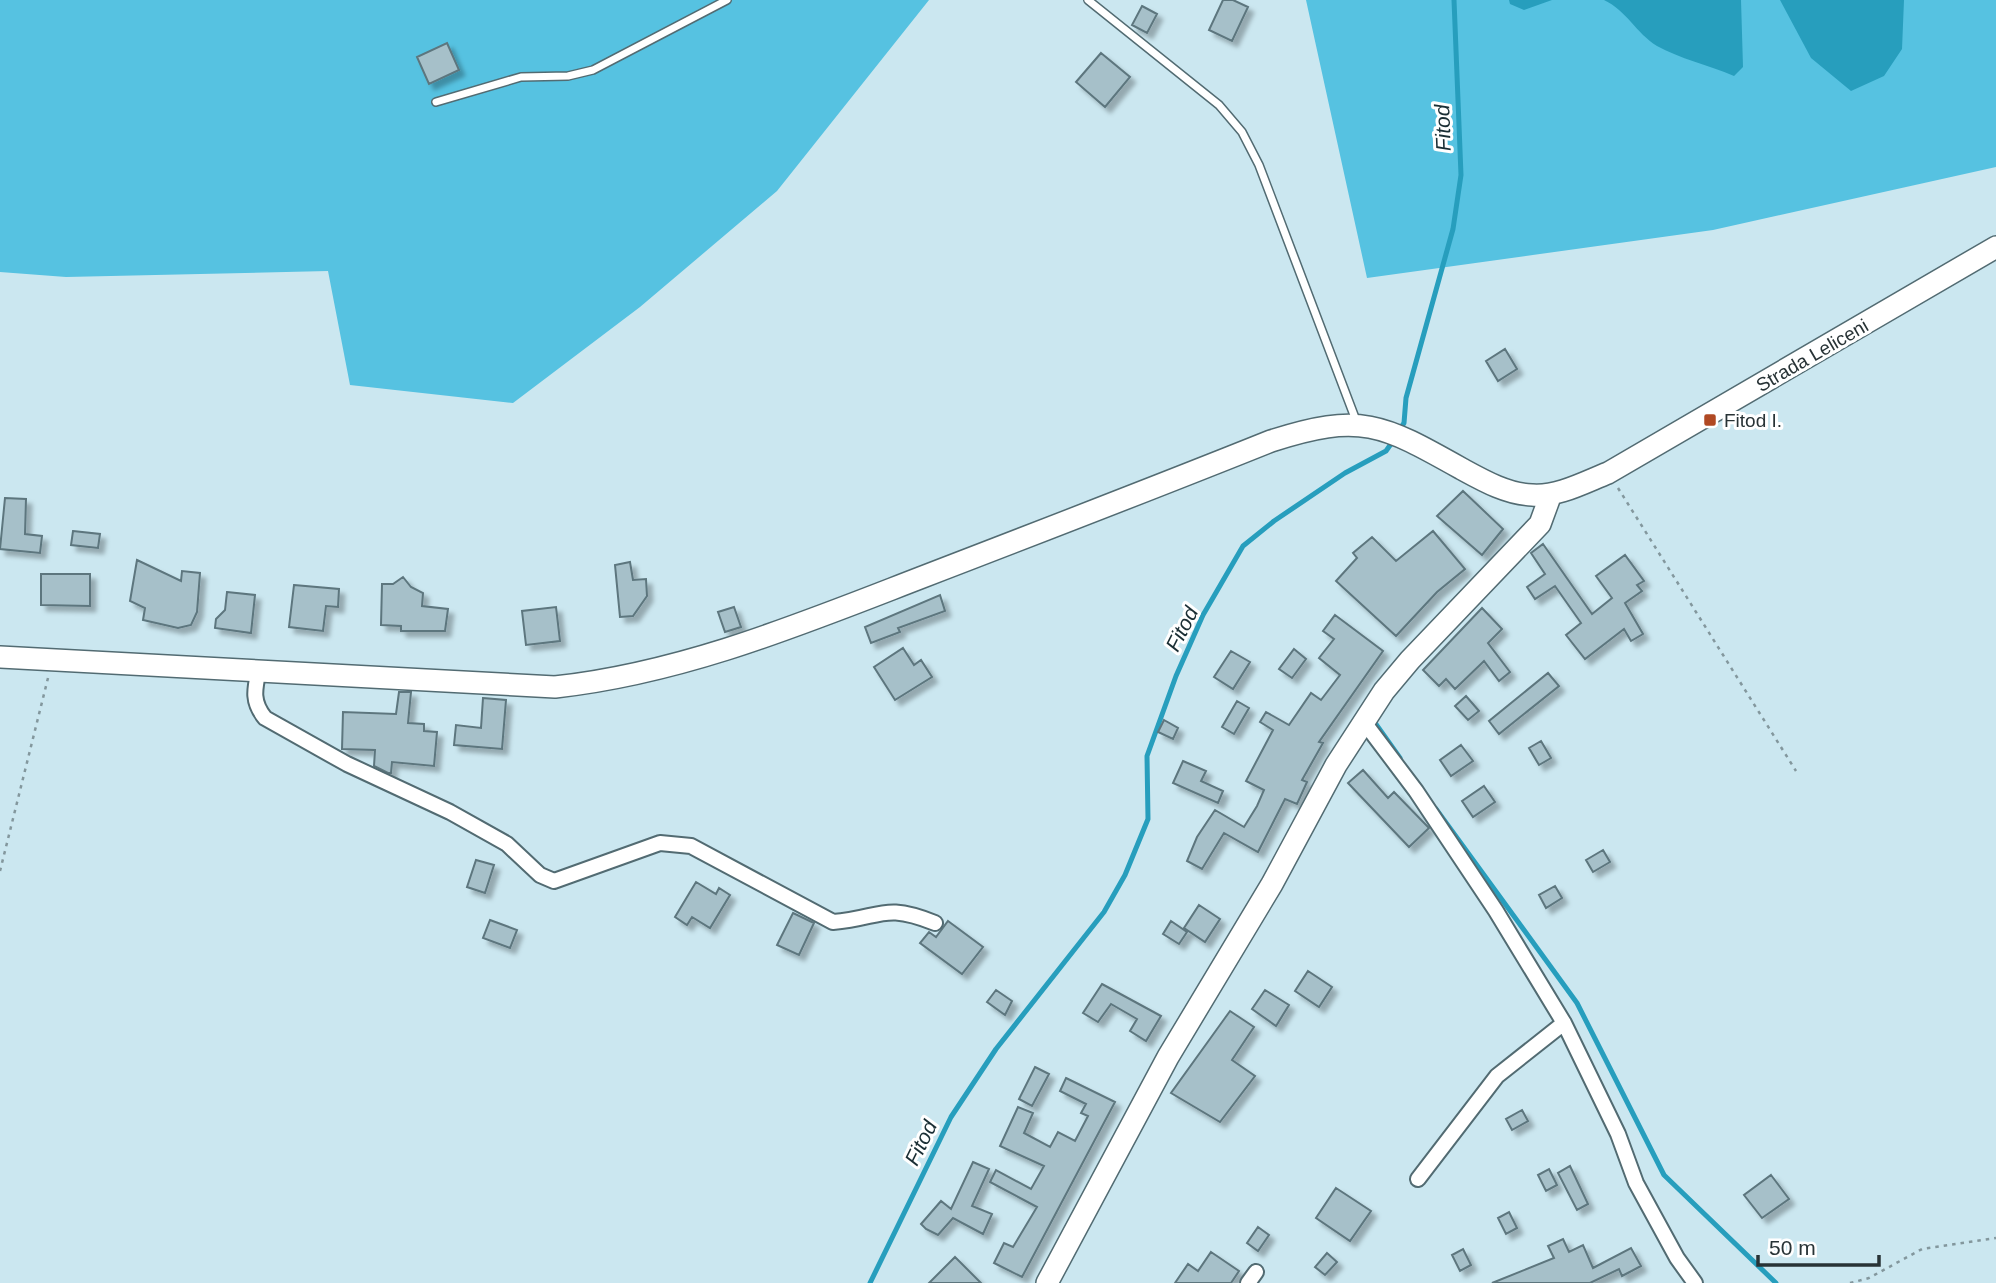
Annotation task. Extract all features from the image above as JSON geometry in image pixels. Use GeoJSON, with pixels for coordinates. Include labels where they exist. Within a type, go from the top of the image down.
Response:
{"type":"FeatureCollection","features":[{"type":"Feature","properties":{"kind":"main road","name":"Strada Leliceni"},"geometry":{"type":"LineString","coordinates":[[1551,494],[1608,473],[1996,247]]}},
{"type":"Feature","properties":{"kind":"main road"},"geometry":{"type":"LineString","coordinates":[[0,656],[555,687],[650,672],[769,636],[1308,429],[1358,424],[1398,434],[1488,483],[1532,496],[1551,494],[1539,524],[1410,660],[1364,722],[1168,1057],[1047,1283]]}},
{"type":"Feature","properties":{"kind":"street"},"geometry":{"type":"LineString","coordinates":[[259,669],[254,691],[256,707],[265,718],[347,764],[450,812],[507,844],[540,875],[554,881],[660,843],[691,846],[833,922],[852,920],[883,911],[906,911],[935,923]]}},
{"type":"Feature","properties":{"kind":"street"},"geometry":{"type":"LineString","coordinates":[[1364,722],[1416,791],[1496,911],[1564,1023],[1618,1134],[1636,1183],[1687,1281]]}},
{"type":"Feature","properties":{"kind":"street"},"geometry":{"type":"LineString","coordinates":[[1418,1179],[1497,1076],[1564,1023]]}},
{"type":"Feature","properties":{"kind":"lane"},"geometry":{"type":"LineString","coordinates":[[436,102],[521,77],[568,76],[593,70],[727,0]]}},
{"type":"Feature","properties":{"kind":"lane"},"geometry":{"type":"LineString","coordinates":[[1088,0],[1219,105],[1242,132],[1259,165],[1358,424]]}},
{"type":"Feature","properties":{"kind":"path"},"geometry":{"type":"LineString","coordinates":[[1608,473],[1797,771]]}},
{"type":"Feature","properties":{"kind":"path"},"geometry":{"type":"LineString","coordinates":[[0,871],[53,658]]}},
{"type":"Feature","properties":{"kind":"path"},"geometry":{"type":"LineString","coordinates":[[1850,1283],[1868,1278],[1922,1249],[1996,1238]]}},
{"type":"Feature","properties":{"kind":"shaded area"},"geometry":{"type":"Polygon","coordinates":[[[0,0],[929,0],[777,191],[640,307],[513,403],[350,385],[328,271],[66,277],[0,272],[0,0]]]}},
{"type":"Feature","properties":{"kind":"shaded area"},"geometry":{"type":"Polygon","coordinates":[[[1306,0],[1996,0],[1996,167],[1713,230],[1367,278],[1306,0]]]}},
{"type":"Feature","properties":{"kind":"shaded area"},"geometry":{"type":"Polygon","coordinates":[[[1509,0],[1552,0],[1524,10],[1510,4],[1509,0]]]}},
{"type":"Feature","properties":{"kind":"shaded area"},"geometry":{"type":"Polygon","coordinates":[[[1604,0],[1741,0],[1743,67],[1734,76],[1665,50],[1650,41],[1619,10],[1604,0]]]}},
{"type":"Feature","properties":{"kind":"shaded area"},"geometry":{"type":"Polygon","coordinates":[[[1780,0],[1904,0],[1902,49],[1884,76],[1851,91],[1811,58],[1780,0]]]}},
{"type":"Feature","properties":{"kind":"building"},"geometry":{"type":"Polygon","coordinates":[[[1223,0],[1233,0],[1248,7],[1232,41],[1209,30],[1223,0]]]}},
{"type":"Feature","properties":{"kind":"building"},"geometry":{"type":"Polygon","coordinates":[[[1142,6],[1157,14],[1147,33],[1132,25],[1142,6]]]}},
{"type":"Feature","properties":{"kind":"building"},"geometry":{"type":"Polygon","coordinates":[[[447,43],[459,70],[429,84],[417,57],[447,43]]]}},
{"type":"Feature","properties":{"kind":"building"},"geometry":{"type":"Polygon","coordinates":[[[1101,53],[1130,77],[1105,107],[1076,82],[1101,53]]]}},
{"type":"Feature","properties":{"kind":"building"},"geometry":{"type":"Polygon","coordinates":[[[1505,349],[1517,369],[1498,381],[1486,361],[1505,349]]]}},
{"type":"Feature","properties":{"kind":"building"},"geometry":{"type":"Polygon","coordinates":[[[1463,491],[1503,529],[1482,555],[1437,516],[1463,491]]]}},
{"type":"Feature","properties":{"kind":"building"},"geometry":{"type":"Polygon","coordinates":[[[5,498],[26,499],[25,534],[42,536],[40,553],[0,549],[5,498]]]}},
{"type":"Feature","properties":{"kind":"building"},"geometry":{"type":"Polygon","coordinates":[[[73,531],[100,534],[98,548],[71,545],[73,531]]]}},
{"type":"Feature","properties":{"kind":"building"},"geometry":{"type":"Polygon","coordinates":[[[1433,531],[1465,569],[1437,592],[1396,636],[1336,581],[1357,558],[1353,553],[1372,537],[1396,561],[1433,531]]]}},
{"type":"Feature","properties":{"kind":"building"},"geometry":{"type":"Polygon","coordinates":[[[1543,544],[1592,614],[1612,598],[1596,576],[1625,555],[1644,581],[1637,585],[1642,591],[1625,603],[1643,634],[1631,641],[1624,629],[1585,659],[1566,635],[1581,623],[1555,586],[1535,599],[1527,587],[1545,574],[1531,553],[1543,544]]]}},
{"type":"Feature","properties":{"kind":"building"},"geometry":{"type":"Polygon","coordinates":[[[137,560],[181,581],[182,571],[200,573],[197,612],[191,625],[178,628],[143,620],[145,608],[130,601],[137,560]]]}},
{"type":"Feature","properties":{"kind":"building"},"geometry":{"type":"Polygon","coordinates":[[[630,562],[633,580],[646,579],[647,596],[633,616],[620,617],[615,565],[630,562]]]}},
{"type":"Feature","properties":{"kind":"building"},"geometry":{"type":"Polygon","coordinates":[[[41,574],[90,574],[90,606],[41,605],[41,574]]]}},
{"type":"Feature","properties":{"kind":"building"},"geometry":{"type":"Polygon","coordinates":[[[403,577],[411,587],[423,593],[422,606],[448,609],[445,631],[401,631],[401,626],[381,625],[382,584],[393,584],[403,577]]]}},
{"type":"Feature","properties":{"kind":"building"},"geometry":{"type":"Polygon","coordinates":[[[294,585],[339,589],[338,607],[326,606],[323,631],[289,627],[294,585]]]}},
{"type":"Feature","properties":{"kind":"building"},"geometry":{"type":"Polygon","coordinates":[[[227,592],[255,595],[251,633],[215,628],[216,619],[225,610],[227,592]]]}},
{"type":"Feature","properties":{"kind":"building"},"geometry":{"type":"Polygon","coordinates":[[[940,595],[945,611],[898,628],[900,632],[871,643],[865,627],[940,595]]]}},
{"type":"Feature","properties":{"kind":"building"},"geometry":{"type":"Polygon","coordinates":[[[556,607],[560,641],[526,645],[522,611],[556,607]]]}},
{"type":"Feature","properties":{"kind":"building"},"geometry":{"type":"Polygon","coordinates":[[[734,607],[741,627],[725,632],[718,612],[734,607]]]}},
{"type":"Feature","properties":{"kind":"building"},"geometry":{"type":"Polygon","coordinates":[[[1482,608],[1502,629],[1488,643],[1510,672],[1499,681],[1484,661],[1455,689],[1446,679],[1439,686],[1423,670],[1482,608]]]}},
{"type":"Feature","properties":{"kind":"building"},"geometry":{"type":"Polygon","coordinates":[[[1335,615],[1383,651],[1319,742],[1323,743],[1302,780],[1307,782],[1297,804],[1285,799],[1258,852],[1224,833],[1202,869],[1187,861],[1197,837],[1215,810],[1244,827],[1257,806],[1264,790],[1246,781],[1273,730],[1260,722],[1266,712],[1289,725],[1311,693],[1321,700],[1340,675],[1319,658],[1334,639],[1323,631],[1335,615]]]}},
{"type":"Feature","properties":{"kind":"building"},"geometry":{"type":"Polygon","coordinates":[[[903,648],[914,665],[921,660],[932,677],[895,700],[874,667],[903,648]]]}},
{"type":"Feature","properties":{"kind":"building"},"geometry":{"type":"Polygon","coordinates":[[[1294,649],[1306,659],[1292,678],[1279,669],[1294,649]]]}},
{"type":"Feature","properties":{"kind":"building"},"geometry":{"type":"Polygon","coordinates":[[[1231,651],[1250,662],[1233,689],[1214,677],[1231,651]]]}},
{"type":"Feature","properties":{"kind":"building"},"geometry":{"type":"Polygon","coordinates":[[[1548,673],[1559,686],[1499,734],[1489,721],[1548,673]]]}},
{"type":"Feature","properties":{"kind":"building"},"geometry":{"type":"Polygon","coordinates":[[[399,692],[411,692],[408,723],[424,724],[424,731],[437,732],[434,766],[392,762],[391,773],[388,773],[374,766],[375,750],[342,749],[343,712],[396,714],[399,692]]]}},
{"type":"Feature","properties":{"kind":"building"},"geometry":{"type":"Polygon","coordinates":[[[1466,696],[1479,711],[1468,720],[1455,706],[1466,696]]]}},
{"type":"Feature","properties":{"kind":"building"},"geometry":{"type":"Polygon","coordinates":[[[483,698],[506,700],[502,749],[454,745],[456,725],[481,728],[483,698]]]}},
{"type":"Feature","properties":{"kind":"building"},"geometry":{"type":"Polygon","coordinates":[[[1237,701],[1249,708],[1234,734],[1222,727],[1237,701]]]}},
{"type":"Feature","properties":{"kind":"building"},"geometry":{"type":"Polygon","coordinates":[[[1164,720],[1178,728],[1173,739],[1158,732],[1164,720]]]}},
{"type":"Feature","properties":{"kind":"building"},"geometry":{"type":"Polygon","coordinates":[[[1541,741],[1551,758],[1539,765],[1529,748],[1541,741]]]}},
{"type":"Feature","properties":{"kind":"building"},"geometry":{"type":"Polygon","coordinates":[[[1461,745],[1473,761],[1451,776],[1440,760],[1461,745]]]}},
{"type":"Feature","properties":{"kind":"building"},"geometry":{"type":"Polygon","coordinates":[[[1183,761],[1206,771],[1201,781],[1223,791],[1218,803],[1173,783],[1183,761]]]}},
{"type":"Feature","properties":{"kind":"building"},"geometry":{"type":"Polygon","coordinates":[[[1363,770],[1388,798],[1394,792],[1429,828],[1409,847],[1348,783],[1363,770]]]}},
{"type":"Feature","properties":{"kind":"building"},"geometry":{"type":"Polygon","coordinates":[[[1484,786],[1495,802],[1473,817],[1462,801],[1484,786]]]}},
{"type":"Feature","properties":{"kind":"building"},"geometry":{"type":"Polygon","coordinates":[[[1603,850],[1610,862],[1593,872],[1586,860],[1603,850]]]}},
{"type":"Feature","properties":{"kind":"building"},"geometry":{"type":"Polygon","coordinates":[[[476,860],[494,865],[485,893],[467,887],[476,860]]]}},
{"type":"Feature","properties":{"kind":"building"},"geometry":{"type":"Polygon","coordinates":[[[696,882],[716,894],[719,888],[730,895],[710,928],[692,917],[687,925],[675,917],[696,882]]]}},
{"type":"Feature","properties":{"kind":"building"},"geometry":{"type":"Polygon","coordinates":[[[1555,886],[1562,898],[1546,908],[1539,895],[1555,886]]]}},
{"type":"Feature","properties":{"kind":"building"},"geometry":{"type":"Polygon","coordinates":[[[1199,905],[1220,919],[1205,942],[1184,928],[1199,905]]]}},
{"type":"Feature","properties":{"kind":"building"},"geometry":{"type":"Polygon","coordinates":[[[793,913],[814,923],[799,955],[777,945],[793,913]]]}},
{"type":"Feature","properties":{"kind":"building"},"geometry":{"type":"Polygon","coordinates":[[[490,920],[517,930],[510,948],[483,938],[490,920]]]}},
{"type":"Feature","properties":{"kind":"building"},"geometry":{"type":"Polygon","coordinates":[[[948,921],[983,947],[962,974],[920,943],[929,932],[936,937],[948,921]]]}},
{"type":"Feature","properties":{"kind":"building"},"geometry":{"type":"Polygon","coordinates":[[[1171,921],[1187,932],[1179,944],[1163,934],[1171,921]]]}},
{"type":"Feature","properties":{"kind":"building"},"geometry":{"type":"Polygon","coordinates":[[[1308,971],[1332,987],[1319,1007],[1295,991],[1308,971]]]}},
{"type":"Feature","properties":{"kind":"building"},"geometry":{"type":"Polygon","coordinates":[[[1102,984],[1161,1016],[1146,1041],[1130,1031],[1137,1019],[1111,1004],[1098,1022],[1083,1013],[1102,984]]]}},
{"type":"Feature","properties":{"kind":"building"},"geometry":{"type":"Polygon","coordinates":[[[996,990],[1012,1001],[1005,1015],[987,1002],[996,990]]]}},
{"type":"Feature","properties":{"kind":"building"},"geometry":{"type":"Polygon","coordinates":[[[1265,990],[1289,1005],[1276,1026],[1252,1009],[1265,990]]]}},
{"type":"Feature","properties":{"kind":"building"},"geometry":{"type":"Polygon","coordinates":[[[1230,1011],[1254,1027],[1232,1060],[1255,1076],[1220,1122],[1171,1093],[1230,1011]]]}},
{"type":"Feature","properties":{"kind":"building"},"geometry":{"type":"Polygon","coordinates":[[[1035,1067],[1049,1074],[1032,1106],[1019,1099],[1035,1067]]]}},
{"type":"Feature","properties":{"kind":"building"},"geometry":{"type":"Polygon","coordinates":[[[1066,1078],[1115,1102],[1022,1277],[994,1263],[1004,1243],[1013,1247],[1037,1207],[990,1182],[996,1170],[1031,1189],[1044,1166],[1000,1146],[1018,1107],[1033,1113],[1024,1133],[1050,1147],[1058,1132],[1075,1141],[1088,1116],[1081,1113],[1086,1104],[1060,1091],[1066,1078]]]}},
{"type":"Feature","properties":{"kind":"building"},"geometry":{"type":"Polygon","coordinates":[[[1522,1110],[1528,1121],[1512,1130],[1506,1119],[1522,1110]]]}},
{"type":"Feature","properties":{"kind":"building"},"geometry":{"type":"Polygon","coordinates":[[[973,1162],[989,1169],[972,1206],[992,1214],[983,1234],[953,1218],[938,1235],[926,1229],[921,1224],[941,1201],[951,1209],[973,1162]]]}},
{"type":"Feature","properties":{"kind":"building"},"geometry":{"type":"Polygon","coordinates":[[[1570,1166],[1588,1204],[1577,1210],[1558,1173],[1570,1166]]]}},
{"type":"Feature","properties":{"kind":"building"},"geometry":{"type":"Polygon","coordinates":[[[1549,1169],[1557,1185],[1546,1191],[1538,1175],[1549,1169]]]}},
{"type":"Feature","properties":{"kind":"building"},"geometry":{"type":"Polygon","coordinates":[[[1771,1175],[1789,1199],[1762,1218],[1744,1195],[1771,1175]]]}},
{"type":"Feature","properties":{"kind":"building"},"geometry":{"type":"Polygon","coordinates":[[[1336,1188],[1371,1211],[1350,1241],[1316,1218],[1336,1188]]]}},
{"type":"Feature","properties":{"kind":"building"},"geometry":{"type":"Polygon","coordinates":[[[1509,1212],[1517,1228],[1506,1234],[1498,1218],[1509,1212]]]}},
{"type":"Feature","properties":{"kind":"building"},"geometry":{"type":"Polygon","coordinates":[[[1258,1227],[1269,1235],[1258,1251],[1247,1243],[1258,1227]]]}},
{"type":"Feature","properties":{"kind":"building"},"geometry":{"type":"Polygon","coordinates":[[[1563,1239],[1569,1252],[1583,1245],[1593,1268],[1631,1248],[1641,1266],[1622,1276],[1619,1269],[1590,1283],[1492,1283],[1554,1258],[1548,1246],[1563,1239]]]}},
{"type":"Feature","properties":{"kind":"building"},"geometry":{"type":"Polygon","coordinates":[[[1463,1249],[1471,1265],[1460,1271],[1452,1255],[1463,1249]]]}},
{"type":"Feature","properties":{"kind":"building"},"geometry":{"type":"Polygon","coordinates":[[[1211,1252],[1239,1271],[1231,1283],[1175,1283],[1188,1264],[1198,1271],[1211,1252]]]}},
{"type":"Feature","properties":{"kind":"building"},"geometry":{"type":"Polygon","coordinates":[[[1327,1253],[1337,1262],[1325,1275],[1315,1267],[1327,1253]]]}},
{"type":"Feature","properties":{"kind":"building"},"geometry":{"type":"Polygon","coordinates":[[[955,1257],[981,1283],[929,1283],[955,1257]]]}},
{"type":"Feature","properties":{"kind":"waterway","name":"Fitod"},"geometry":{"type":"LineString","coordinates":[[1398,432],[1404,423],[1406,398],[1453,229],[1461,175],[1454,0]]}},
{"type":"Feature","properties":{"kind":"waterway","name":"Fitod"},"geometry":{"type":"LineString","coordinates":[[870,1283],[951,1117],[996,1049],[1104,912],[1125,875],[1148,819],[1147,756],[1176,676],[1203,615],[1243,546],[1274,521],[1345,473],[1386,451],[1393,441]]}},
{"type":"Feature","properties":{"kind":"waterway"},"geometry":{"type":"LineString","coordinates":[[1373,720],[1400,758]]}},
{"type":"Feature","properties":{"kind":"waterway"},"geometry":{"type":"LineString","coordinates":[[1436,809],[1577,1003],[1664,1175],[1776,1283]]}},
{"type":"Feature","properties":{"kind":"place","name":"Fitod I."},"geometry":{"type":"Point","coordinates":[1710,420]}}]}
